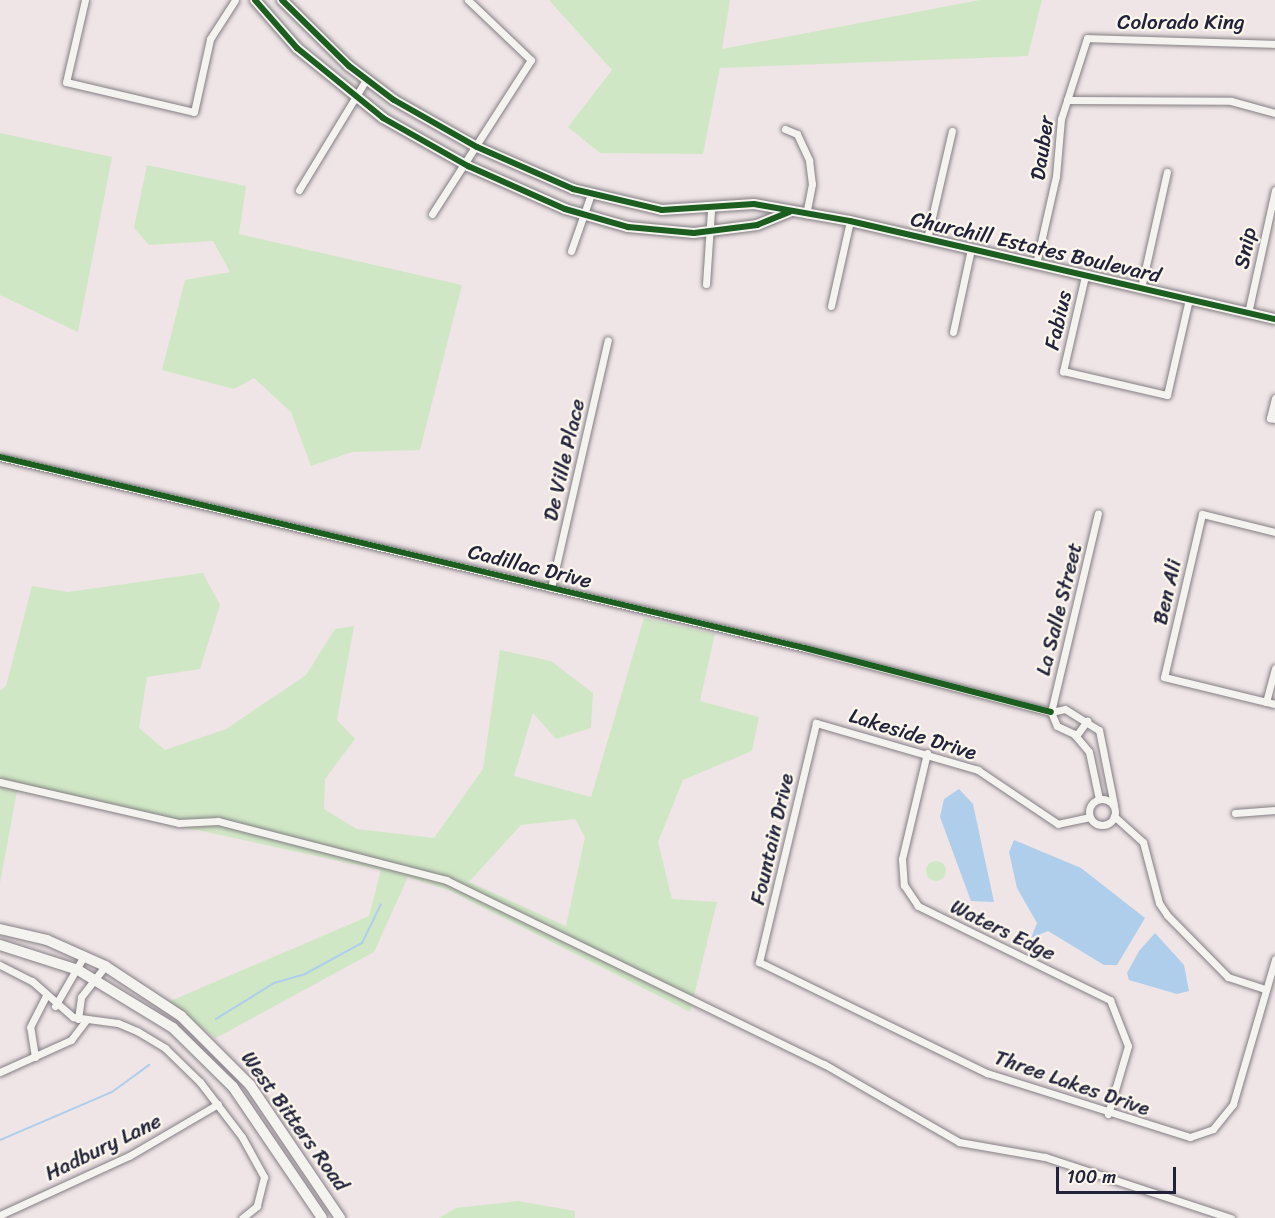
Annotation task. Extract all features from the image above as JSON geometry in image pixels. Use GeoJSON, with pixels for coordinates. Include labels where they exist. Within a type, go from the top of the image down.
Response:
{"type":"FeatureCollection","features":[{"type":"Feature","properties":{"kind":"street"},"geometry":{"type":"LineString","coordinates":[[85,0],[66,82],[194,112],[210,39],[236,0]]}},
{"type":"Feature","properties":{"kind":"street","name":"Churchill Estates Boulevard"},"geometry":{"type":"LineString","coordinates":[[255,0],[297,48],[355,98],[462,162],[586,216],[661,231],[712,231],[757,225],[789,212]]}},
{"type":"Feature","properties":{"kind":"street","name":"Churchill Estates Boulevard"},"geometry":{"type":"LineString","coordinates":[[282,0],[366,80],[474,145],[591,194],[663,210],[711,210],[754,204],[850,221],[1275,319]]}},
{"type":"Feature","properties":{"kind":"street"},"geometry":{"type":"LineString","coordinates":[[432,214],[462,162],[531,60],[468,0]]}},
{"type":"Feature","properties":{"kind":"street","name":"Colorado King"},"geometry":{"type":"LineString","coordinates":[[1087,38],[1275,44]]}},
{"type":"Feature","properties":{"kind":"street","name":"Dauber"},"geometry":{"type":"LineString","coordinates":[[1036,264],[1067,100],[1087,38]]}},
{"type":"Feature","properties":{"kind":"street"},"geometry":{"type":"LineString","coordinates":[[299,190],[366,80]]}},
{"type":"Feature","properties":{"kind":"street"},"geometry":{"type":"LineString","coordinates":[[1067,100],[1230,101],[1275,112]]}},
{"type":"Feature","properties":{"kind":"street"},"geometry":{"type":"LineString","coordinates":[[785,129],[797,134],[809,160],[812,184],[806,214]]}},
{"type":"Feature","properties":{"kind":"street"},"geometry":{"type":"LineString","coordinates":[[927,239],[951,131]]}},
{"type":"Feature","properties":{"kind":"street"},"geometry":{"type":"LineString","coordinates":[[1141,288],[1167,172]]}},
{"type":"Feature","properties":{"kind":"street","name":"Snip"},"geometry":{"type":"LineString","coordinates":[[1248,313],[1275,190]]}},
{"type":"Feature","properties":{"kind":"street"},"geometry":{"type":"LineString","coordinates":[[571,251],[586,216],[591,194]]}},
{"type":"Feature","properties":{"kind":"street"},"geometry":{"type":"LineString","coordinates":[[706,284],[712,231],[711,210]]}},
{"type":"Feature","properties":{"kind":"street"},"geometry":{"type":"LineString","coordinates":[[831,306],[850,221]]}},
{"type":"Feature","properties":{"kind":"street"},"geometry":{"type":"LineString","coordinates":[[953,332],[972,249]]}},
{"type":"Feature","properties":{"kind":"street","name":"Fabius"},"geometry":{"type":"LineString","coordinates":[[1085,276],[1063,371],[1167,395],[1189,299]]}},
{"type":"Feature","properties":{"kind":"street","name":"De Ville Place"},"geometry":{"type":"LineString","coordinates":[[551,588],[608,340]]}},
{"type":"Feature","properties":{"kind":"street"},"geometry":{"type":"LineString","coordinates":[[1273,418],[1275,399]]}},
{"type":"Feature","properties":{"kind":"street","name":"Cadillac Drive"},"geometry":{"type":"LineString","coordinates":[[0,457],[551,588],[1051,712]]}},
{"type":"Feature","properties":{"kind":"street","name":"La Salle Street"},"geometry":{"type":"LineString","coordinates":[[1051,712],[1098,513]]}},
{"type":"Feature","properties":{"kind":"street","name":"Ben Ali"},"geometry":{"type":"LineString","coordinates":[[1266,702],[1164,677],[1202,514],[1275,532]]}},
{"type":"Feature","properties":{"kind":"street"},"geometry":{"type":"LineString","coordinates":[[1275,668],[1266,702],[1275,704]]}},
{"type":"Feature","properties":{"kind":"street"},"geometry":{"type":"LineString","coordinates":[[1090,817],[1099,799],[1094,765],[1076,736],[1057,726],[1051,712],[1065,709],[1099,730],[1109,762],[1114,816],[1143,842],[1157,897],[1167,915],[1228,977],[1266,989]]}},
{"type":"Feature","properties":{"kind":"street"},"geometry":{"type":"LineString","coordinates":[[1076,736],[1087,721]]}},
{"type":"Feature","properties":{"kind":"street","name":"Lakeside Drive"},"geometry":{"type":"LineString","coordinates":[[816,723],[927,753],[992,778],[1058,824],[1090,817],[1103,825],[1114,816]]}},
{"type":"Feature","properties":{"kind":"street","name":"Fountain Drive"},"geometry":{"type":"LineString","coordinates":[[759,962],[816,723]]}},
{"type":"Feature","properties":{"kind":"street","name":"Waters Edge"},"geometry":{"type":"LineString","coordinates":[[927,753],[902,859],[904,885],[918,906],[1110,1000],[1128,1046],[1108,1114]]}},
{"type":"Feature","properties":{"kind":"street"},"geometry":{"type":"LineString","coordinates":[[1094,765],[1109,762]]}},
{"type":"Feature","properties":{"kind":"street"},"geometry":{"type":"LineString","coordinates":[[0,782],[179,822],[218,820],[446,880],[824,1064],[959,1142],[1045,1157],[1231,1218]]}},
{"type":"Feature","properties":{"kind":"street"},"geometry":{"type":"LineString","coordinates":[[1099,799],[1114,805]]}},
{"type":"Feature","properties":{"kind":"street"},"geometry":{"type":"LineString","coordinates":[[1235,813],[1275,810]]}},
{"type":"Feature","properties":{"kind":"street","name":"West Bitters Road"},"geometry":{"type":"LineString","coordinates":[[0,929],[84,956],[105,966],[181,1016],[216,1047],[250,1085],[340,1218]]}},
{"type":"Feature","properties":{"kind":"street","name":"West Bitters Road"},"geometry":{"type":"LineString","coordinates":[[0,945],[78,970],[97,980],[143,1006],[204,1056],[256,1119],[322,1218]]}},
{"type":"Feature","properties":{"kind":"street"},"geometry":{"type":"LineString","coordinates":[[55,1006],[70,988],[84,956]]}},
{"type":"Feature","properties":{"kind":"street","name":"Three Lakes Drive"},"geometry":{"type":"LineString","coordinates":[[759,962],[987,1073],[1176,1136],[1213,1129],[1233,1104],[1275,959]]}},
{"type":"Feature","properties":{"kind":"street"},"geometry":{"type":"LineString","coordinates":[[0,965],[32,981],[55,1006],[78,1018],[118,1023],[165,1048],[218,1104],[260,1166],[264,1192],[242,1218]]}},
{"type":"Feature","properties":{"kind":"street"},"geometry":{"type":"LineString","coordinates":[[78,1018],[81,997],[97,980],[105,966]]}},
{"type":"Feature","properties":{"kind":"street"},"geometry":{"type":"LineString","coordinates":[[70,988],[81,997]]}},
{"type":"Feature","properties":{"kind":"street"},"geometry":{"type":"LineString","coordinates":[[35,1057],[30,1026],[46,996]]}},
{"type":"Feature","properties":{"kind":"street"},"geometry":{"type":"LineString","coordinates":[[0,1072],[71,1040],[86,1020]]}},
{"type":"Feature","properties":{"kind":"street"},"geometry":{"type":"LineString","coordinates":[[204,1056],[216,1047]]}},
{"type":"Feature","properties":{"kind":"street","name":"Hadbury Lane"},"geometry":{"type":"LineString","coordinates":[[0,1215],[139,1151],[218,1104]]}},
{"type":"Feature","properties":{"kind":"green space"},"geometry":{"type":"Polygon","coordinates":[[[549,0],[730,0],[722,49],[980,0],[1042,0],[1028,56],[720,68],[703,154],[600,153],[568,127],[612,70],[549,0]]]}},
{"type":"Feature","properties":{"kind":"green space"},"geometry":{"type":"Polygon","coordinates":[[[0,133],[112,157],[78,332],[0,295],[0,133]]]}},
{"type":"Feature","properties":{"kind":"green space"},"geometry":{"type":"Polygon","coordinates":[[[147,165],[246,186],[239,234],[462,285],[420,450],[352,452],[311,466],[291,412],[254,378],[234,389],[162,370],[185,280],[230,272],[213,241],[149,245],[134,228],[147,165]]]}},
{"type":"Feature","properties":{"kind":"green space"},"geometry":{"type":"Polygon","coordinates":[[[203,573],[220,605],[200,669],[147,677],[139,728],[165,750],[226,729],[306,675],[335,629],[354,626],[337,720],[355,739],[325,779],[324,809],[357,829],[434,838],[483,769],[500,650],[551,661],[593,693],[591,728],[556,739],[533,713],[514,776],[591,797],[644,618],[715,634],[700,701],[759,717],[752,751],[683,780],[658,842],[672,899],[717,902],[690,1012],[449,890],[408,877],[374,952],[216,1038],[168,1002],[369,916],[381,870],[17,791],[0,883],[0,690],[6,686],[32,586],[68,592],[203,573]],[[575,819],[521,825],[469,882],[566,926],[585,837],[575,819]]]}},
{"type":"Feature","properties":{"kind":"green space"},"geometry":{"type":"Polygon","coordinates":[[[936,861],[943,864],[946,871],[943,878],[936,881],[929,878],[926,871],[929,864],[936,861]]]}},
{"type":"Feature","properties":{"kind":"green space"},"geometry":{"type":"Polygon","coordinates":[[[518,1201],[575,1211],[575,1218],[439,1218],[456,1208],[518,1201]]]}},
{"type":"Feature","properties":{"kind":"water"},"geometry":{"type":"Polygon","coordinates":[[[959,789],[973,804],[994,902],[971,901],[940,817],[944,799],[959,789]]]}},
{"type":"Feature","properties":{"kind":"water"},"geometry":{"type":"Polygon","coordinates":[[[1014,840],[1081,868],[1145,918],[1117,965],[1104,965],[1048,931],[1031,938],[1037,923],[1017,888],[1009,852],[1014,840]]]}},
{"type":"Feature","properties":{"kind":"water"},"geometry":{"type":"Polygon","coordinates":[[[1155,933],[1184,965],[1189,991],[1177,994],[1129,980],[1127,973],[1139,951],[1155,933]]]}},
{"type":"Feature","properties":{"kind":"waterway"},"geometry":{"type":"LineString","coordinates":[[216,1019],[274,983],[305,974],[362,943],[381,904]]}},
{"type":"Feature","properties":{"kind":"waterway"},"geometry":{"type":"LineString","coordinates":[[0,1140],[112,1092],[149,1065]]}},
{"type":"Feature","properties":{"kind":"cycle path"},"geometry":{"type":"LineString","coordinates":[[255,0],[297,48],[383,118],[468,166],[565,209],[628,227],[694,233],[757,225],[789,212]]}},
{"type":"Feature","properties":{"kind":"cycle path"},"geometry":{"type":"LineString","coordinates":[[282,0],[349,66],[394,100],[477,147],[573,189],[662,210],[754,204],[850,221],[1275,319]]}},
{"type":"Feature","properties":{"kind":"cycle path"},"geometry":{"type":"LineString","coordinates":[[0,457],[805,648],[1051,712]]}}]}
